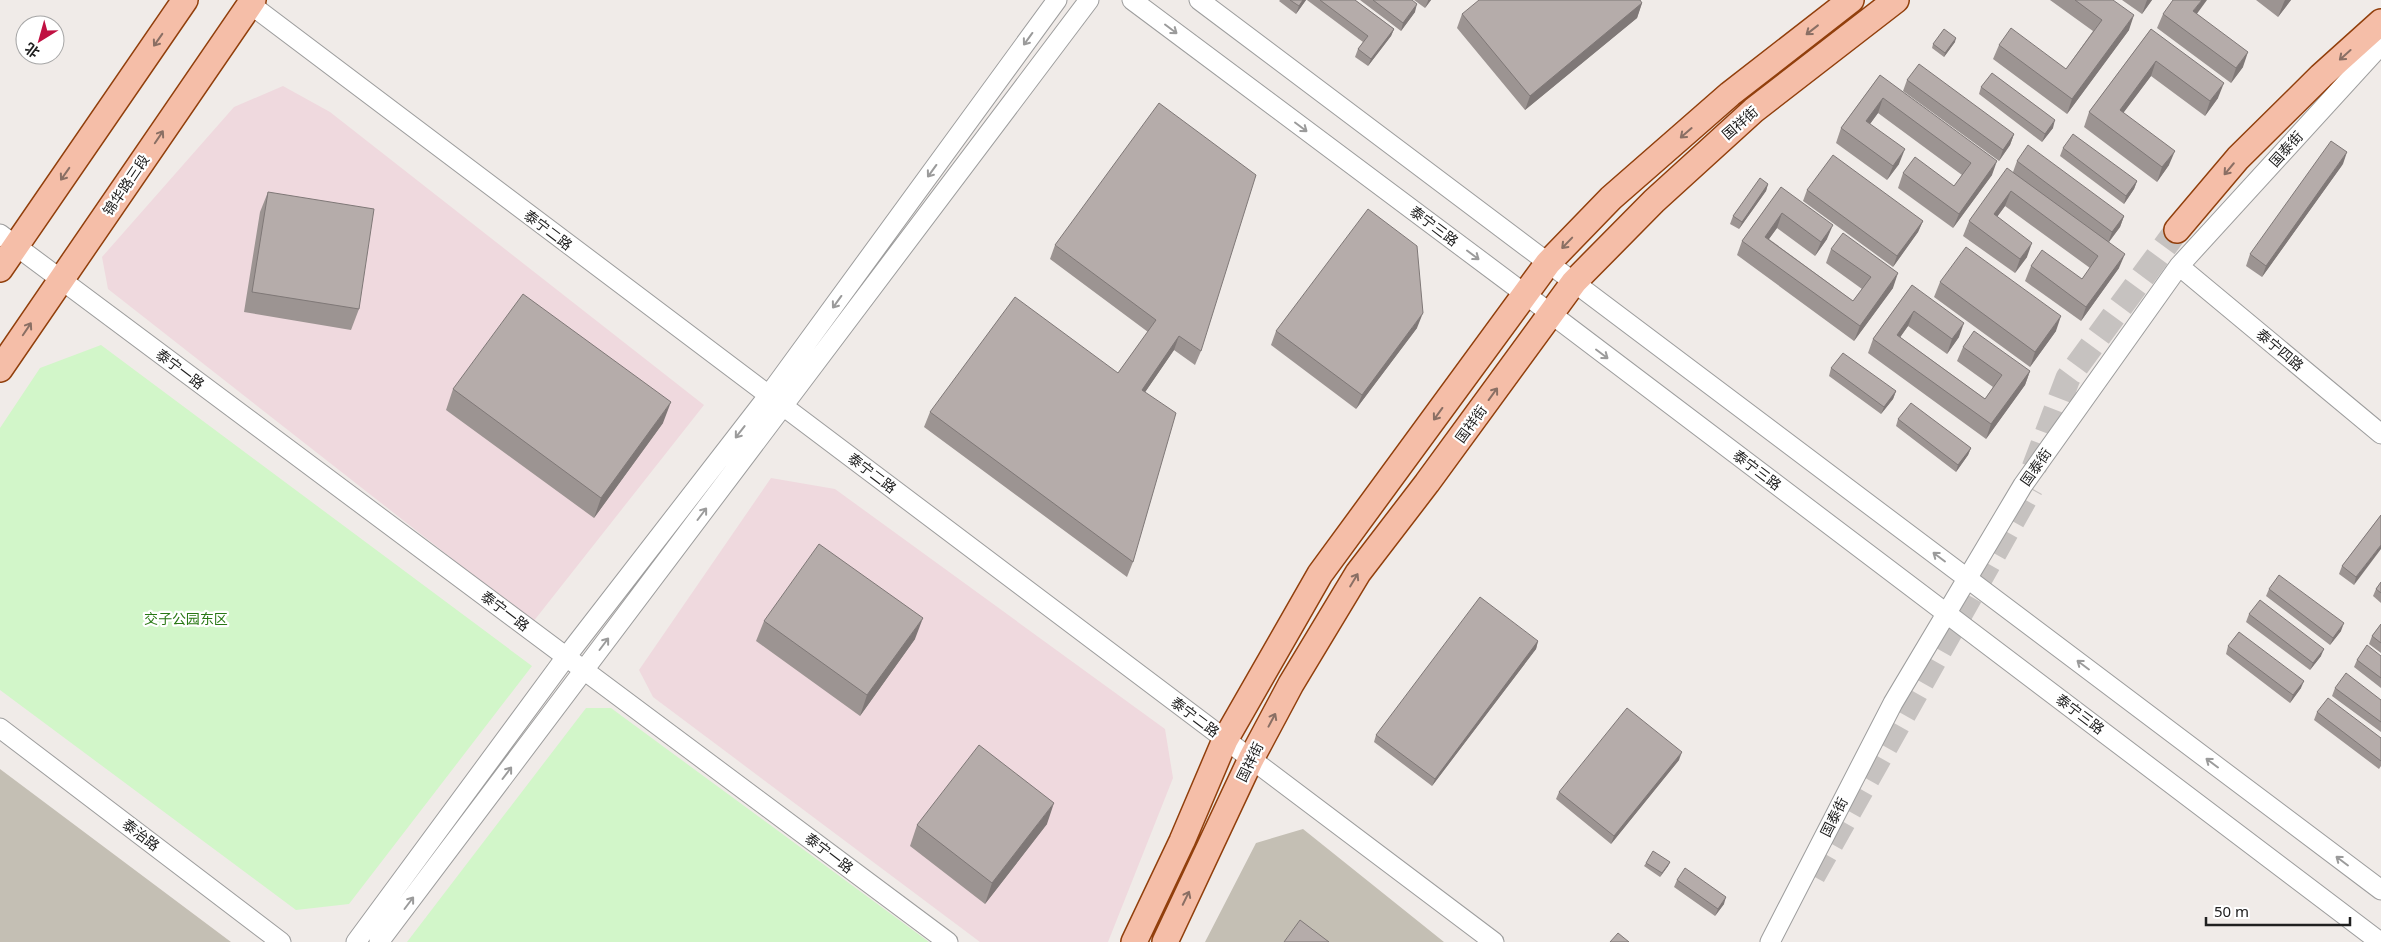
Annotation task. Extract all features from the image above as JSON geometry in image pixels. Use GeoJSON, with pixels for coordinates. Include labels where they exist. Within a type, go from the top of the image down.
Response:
{"type":"FeatureCollection","features":[{"type":"Feature","properties":{"kind":"main road"},"geometry":{"type":"LineString","coordinates":[[0,268],[8,240],[185,0]]}},
{"type":"Feature","properties":{"kind":"main road","name":"国祥街"},"geometry":{"type":"LineString","coordinates":[[1134,942],[1182,841],[1225,740],[1320,574],[1548,263],[1611,198],[1730,94],[1851,0]]}},
{"type":"Feature","properties":{"kind":"main road","name":"国祥街"},"geometry":{"type":"LineString","coordinates":[[1165,942],[1251,759],[1291,684],[1358,573],[1574,282],[1654,200],[1754,110],[1896,0]]}},
{"type":"Feature","properties":{"kind":"main road","name":"锦华路三段"},"geometry":{"type":"LineString","coordinates":[[0,369],[251,2]]}},
{"type":"Feature","properties":{"kind":"main road"},"geometry":{"type":"LineString","coordinates":[[2177,230],[2238,158],[2321,76],[2381,22]]}},
{"type":"Feature","properties":{"kind":"street"},"geometry":{"type":"LineString","coordinates":[[380,942],[584,671],[1057,0]]}},
{"type":"Feature","properties":{"kind":"street"},"geometry":{"type":"LineString","coordinates":[[356,942],[566,657],[776,401],[1089,0]]}},
{"type":"Feature","properties":{"kind":"street","name":"泰宁三路"},"geometry":{"type":"LineString","coordinates":[[1132,0],[1525,294],[1550,315],[2380,941]]}},
{"type":"Feature","properties":{"kind":"street"},"geometry":{"type":"LineString","coordinates":[[1199,0],[2381,890]]}},
{"type":"Feature","properties":{"kind":"street","name":"泰宁二路"},"geometry":{"type":"LineString","coordinates":[[251,2],[776,401],[1494,942]]}},
{"type":"Feature","properties":{"kind":"street","name":"国泰街"},"geometry":{"type":"LineString","coordinates":[[1770,942],[1893,703],[2023,484],[2179,266],[2381,45]]}},
{"type":"Feature","properties":{"kind":"street","name":"泰宁一路"},"geometry":{"type":"LineString","coordinates":[[8,240],[948,942]]}},
{"type":"Feature","properties":{"kind":"street","name":"泰宁四路"},"geometry":{"type":"LineString","coordinates":[[2179,266],[2381,434]]}},
{"type":"Feature","properties":{"kind":"street","name":"泰治路"},"geometry":{"type":"LineString","coordinates":[[0,728],[281,942]]}},
{"type":"Feature","properties":{"kind":"shaded area"},"geometry":{"type":"Polygon","coordinates":[[[283,86],[330,112],[704,405],[533,622],[108,289],[102,257],[234,107],[283,86]]]}},
{"type":"Feature","properties":{"kind":"shaded area"},"geometry":{"type":"Polygon","coordinates":[[[771,478],[835,489],[1165,729],[1173,778],[1108,942],[980,942],[653,697],[639,670],[771,478]]]}},
{"type":"Feature","properties":{"kind":"shaded area"},"geometry":{"type":"Polygon","coordinates":[[[0,769],[231,942],[0,942],[0,769]]]}},
{"type":"Feature","properties":{"kind":"shaded area"},"geometry":{"type":"Polygon","coordinates":[[[1303,829],[1444,942],[1205,942],[1256,843],[1303,829]]]}},
{"type":"Feature","properties":{"kind":"green space","name":"交子公园东区"},"geometry":{"type":"Polygon","coordinates":[[[101,345],[532,666],[349,904],[296,910],[0,690],[0,428],[40,368],[101,345]]]}},
{"type":"Feature","properties":{"kind":"green space"},"geometry":{"type":"Polygon","coordinates":[[[586,708],[611,708],[929,942],[407,942],[586,708]]]}},
{"type":"Feature","properties":{"kind":"building"},"geometry":{"type":"Polygon","coordinates":[[[1290,0],[1303,0],[1299,6],[1290,0]]]}},
{"type":"Feature","properties":{"kind":"building"},"geometry":{"type":"Polygon","coordinates":[[[1320,0],[1355,0],[1394,29],[1371,59],[1358,49],[1368,36],[1320,0]]]}},
{"type":"Feature","properties":{"kind":"building"},"geometry":{"type":"Polygon","coordinates":[[[1373,0],[1412,0],[1417,4],[1403,23],[1373,0]]]}},
{"type":"Feature","properties":{"kind":"building"},"geometry":{"type":"Polygon","coordinates":[[[1479,0],[1640,0],[1642,3],[1530,96],[1462,14],[1479,0]]]}},
{"type":"Feature","properties":{"kind":"building"},"geometry":{"type":"Polygon","coordinates":[[[2075,0],[2113,0],[2134,15],[2072,99],[1999,45],[2011,28],[2066,69],[2102,20],[2075,0]]]}},
{"type":"Feature","properties":{"kind":"building"},"geometry":{"type":"Polygon","coordinates":[[[2173,0],[2202,0],[2193,11],[2248,52],[2236,68],[2163,14],[2173,0]]]}},
{"type":"Feature","properties":{"kind":"building"},"geometry":{"type":"Polygon","coordinates":[[[1944,29],[1956,38],[1945,53],[1933,44],[1944,29]]]}},
{"type":"Feature","properties":{"kind":"building"},"geometry":{"type":"Polygon","coordinates":[[[2151,29],[2224,83],[2210,101],[2156,61],[2120,110],[2175,151],[2162,167],[2089,112],[2151,29]]]}},
{"type":"Feature","properties":{"kind":"building"},"geometry":{"type":"Polygon","coordinates":[[[1919,64],[2014,134],[2003,150],[1907,80],[1919,64]]]}},
{"type":"Feature","properties":{"kind":"building"},"geometry":{"type":"Polygon","coordinates":[[[1992,73],[2055,120],[2045,134],[1981,87],[1992,73]]]}},
{"type":"Feature","properties":{"kind":"building"},"geometry":{"type":"Polygon","coordinates":[[[1880,75],[1997,161],[1959,214],[1903,173],[1915,157],[1954,186],[1971,163],[1883,98],[1866,121],[1905,149],[1893,166],[1841,128],[1880,75]]]}},
{"type":"Feature","properties":{"kind":"building"},"geometry":{"type":"Polygon","coordinates":[[[1159,103],[1256,175],[1201,351],[1179,336],[1142,390],[1176,413],[1133,562],[930,412],[1015,297],[1118,373],[1156,320],[1055,245],[1159,103]]]}},
{"type":"Feature","properties":{"kind":"building"},"geometry":{"type":"Polygon","coordinates":[[[2073,134],[2137,181],[2126,196],[2063,148],[2073,134]]]}},
{"type":"Feature","properties":{"kind":"building"},"geometry":{"type":"Polygon","coordinates":[[[2331,141],[2347,152],[2266,266],[2250,254],[2331,141]]]}},
{"type":"Feature","properties":{"kind":"building"},"geometry":{"type":"Polygon","coordinates":[[[2028,145],[2124,216],[2112,232],[2017,161],[2028,145]]]}},
{"type":"Feature","properties":{"kind":"building"},"geometry":{"type":"Polygon","coordinates":[[[1833,155],[1923,221],[1897,256],[1807,190],[1833,155]]]}},
{"type":"Feature","properties":{"kind":"building"},"geometry":{"type":"Polygon","coordinates":[[[2007,168],[2125,254],[2086,307],[2031,266],[2042,250],[2082,279],[2098,256],[2011,191],[1994,214],[2032,243],[2020,259],[1969,221],[2007,168]]]}},
{"type":"Feature","properties":{"kind":"building"},"geometry":{"type":"Polygon","coordinates":[[[1760,178],[1768,184],[1742,222],[1733,216],[1760,178]]]}},
{"type":"Feature","properties":{"kind":"building"},"geometry":{"type":"Polygon","coordinates":[[[1781,187],[1833,225],[1821,242],[1782,213],[1765,237],[1853,301],[1871,277],[1831,249],[1843,233],[1898,273],[1860,326],[1742,241],[1781,187]]]}},
{"type":"Feature","properties":{"kind":"building"},"geometry":{"type":"Polygon","coordinates":[[[268,192],[374,209],[359,309],[252,292],[268,192]]]}},
{"type":"Feature","properties":{"kind":"building"},"geometry":{"type":"Polygon","coordinates":[[[1368,209],[1417,246],[1423,313],[1362,395],[1276,331],[1368,209]]]}},
{"type":"Feature","properties":{"kind":"building"},"geometry":{"type":"Polygon","coordinates":[[[1966,247],[2061,316],[2035,352],[1940,282],[1966,247]]]}},
{"type":"Feature","properties":{"kind":"building"},"geometry":{"type":"Polygon","coordinates":[[[1912,285],[1964,323],[1952,339],[1914,311],[1897,335],[1985,399],[2002,375],[1963,347],[1974,331],[2030,371],[1991,424],[1873,339],[1912,285]]]}},
{"type":"Feature","properties":{"kind":"building"},"geometry":{"type":"Polygon","coordinates":[[[523,294],[671,402],[601,498],[453,389],[523,294]]]}},
{"type":"Feature","properties":{"kind":"building"},"geometry":{"type":"Polygon","coordinates":[[[1843,353],[1896,391],[1884,407],[1831,368],[1843,353]]]}},
{"type":"Feature","properties":{"kind":"building"},"geometry":{"type":"Polygon","coordinates":[[[1911,403],[1971,448],[1958,465],[1898,419],[1911,403]]]}},
{"type":"Feature","properties":{"kind":"building"},"geometry":{"type":"Polygon","coordinates":[[[2381,515],[2381,545],[2356,577],[2342,566],[2381,515]]]}},
{"type":"Feature","properties":{"kind":"building"},"geometry":{"type":"Polygon","coordinates":[[[819,544],[923,618],[867,695],[764,621],[819,544]]]}},
{"type":"Feature","properties":{"kind":"building"},"geometry":{"type":"Polygon","coordinates":[[[2279,575],[2344,623],[2333,638],[2269,589],[2279,575]]]}},
{"type":"Feature","properties":{"kind":"building"},"geometry":{"type":"Polygon","coordinates":[[[2381,582],[2381,593],[2376,589],[2381,582]]]}},
{"type":"Feature","properties":{"kind":"building"},"geometry":{"type":"Polygon","coordinates":[[[1480,597],[1538,641],[1435,779],[1376,735],[1480,597]]]}},
{"type":"Feature","properties":{"kind":"building"},"geometry":{"type":"Polygon","coordinates":[[[2260,600],[2324,649],[2313,663],[2249,614],[2260,600]]]}},
{"type":"Feature","properties":{"kind":"building"},"geometry":{"type":"Polygon","coordinates":[[[2381,624],[2381,643],[2372,636],[2381,624]]]}},
{"type":"Feature","properties":{"kind":"building"},"geometry":{"type":"Polygon","coordinates":[[[2239,632],[2304,681],[2293,695],[2228,646],[2239,632]]]}},
{"type":"Feature","properties":{"kind":"building"},"geometry":{"type":"Polygon","coordinates":[[[2367,645],[2381,656],[2381,678],[2357,660],[2367,645]]]}},
{"type":"Feature","properties":{"kind":"building"},"geometry":{"type":"Polygon","coordinates":[[[2346,673],[2381,700],[2381,722],[2335,688],[2346,673]]]}},
{"type":"Feature","properties":{"kind":"building"},"geometry":{"type":"Polygon","coordinates":[[[2328,698],[2381,738],[2381,761],[2317,712],[2328,698]]]}},
{"type":"Feature","properties":{"kind":"building"},"geometry":{"type":"Polygon","coordinates":[[[1627,708],[1682,752],[1614,836],[1559,792],[1627,708]]]}},
{"type":"Feature","properties":{"kind":"building"},"geometry":{"type":"Polygon","coordinates":[[[979,745],[1054,803],[992,883],[917,825],[979,745]]]}},
{"type":"Feature","properties":{"kind":"building"},"geometry":{"type":"Polygon","coordinates":[[[1653,851],[1670,862],[1662,873],[1646,863],[1653,851]]]}},
{"type":"Feature","properties":{"kind":"building"},"geometry":{"type":"Polygon","coordinates":[[[1685,868],[1726,897],[1718,909],[1677,880],[1685,868]]]}},
{"type":"Feature","properties":{"kind":"building"},"geometry":{"type":"Polygon","coordinates":[[[1300,920],[1329,942],[1284,942],[1300,920]]]}},
{"type":"Feature","properties":{"kind":"building"},"geometry":{"type":"Polygon","coordinates":[[[1618,933],[1629,942],[1610,942],[1618,933]]]}},
{"type":"Feature","properties":{"kind":"tunnel"},"geometry":{"type":"LineString","coordinates":[[2034,468],[2068,378],[2177,230]]}},
{"type":"Feature","properties":{"kind":"tunnel"},"geometry":{"type":"LineString","coordinates":[[1813,876],[2031,488]]}}]}
